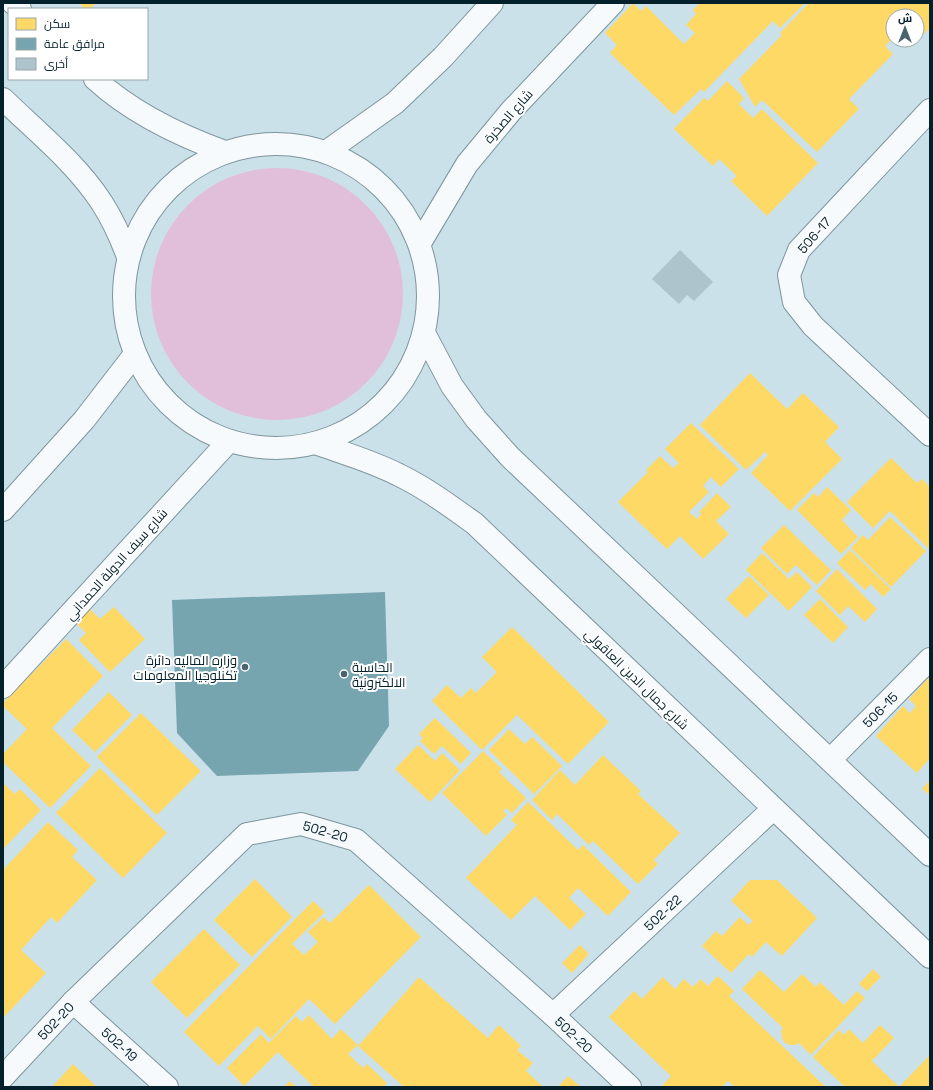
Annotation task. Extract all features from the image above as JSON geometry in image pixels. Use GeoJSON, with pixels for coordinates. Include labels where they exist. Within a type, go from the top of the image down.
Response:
{"type":"FeatureCollection","features":[{"type":"Feature","properties":{"kind":"street"},"geometry":{"type":"LineString","coordinates":[[326,152],[395,103],[443,57],[492,3]]}},
{"type":"Feature","properties":{"kind":"street","name":"شارع الصخرة"},"geometry":{"type":"LineString","coordinates":[[420,243],[467,164],[511,111],[613,3]]}},
{"type":"Feature","properties":{"kind":"street"},"geometry":{"type":"LineString","coordinates":[[96,80],[126,104],[154,121],[189,139],[225,152]]}},
{"type":"Feature","properties":{"kind":"street"},"geometry":{"type":"LineString","coordinates":[[3,99],[83,177],[117,228],[128,257]]}},
{"type":"Feature","properties":{"kind":"street","name":"506-17"},"geometry":{"type":"LineString","coordinates":[[930,110],[799,250],[789,275],[794,302],[813,326],[930,435]]}},
{"type":"Feature","properties":{"kind":"street"},"geometry":{"type":"LineString","coordinates":[[276,144],[326,152],[366,173],[398,204],[420,243],[429,288],[424,333],[409,371],[385,403],[352,428],[315,443],[272,448],[229,441],[189,422],[157,392],[135,354],[126,323],[123,290],[128,257],[142,223],[164,193],[192,169],[225,152],[276,144]]}},
{"type":"Feature","properties":{"kind":"street"},"geometry":{"type":"LineString","coordinates":[[424,333],[452,386],[476,419],[510,457],[930,855]]}},
{"type":"Feature","properties":{"kind":"street"},"geometry":{"type":"LineString","coordinates":[[3,510],[84,420],[135,354]]}},
{"type":"Feature","properties":{"kind":"street","name":"شارع سيف الدولة الحمداني"},"geometry":{"type":"LineString","coordinates":[[3,687],[229,441]]}},
{"type":"Feature","properties":{"kind":"street","name":"شارع جمال الدين العاقولي"},"geometry":{"type":"LineString","coordinates":[[315,443],[358,457],[399,475],[438,497],[474,524],[930,958]]}},
{"type":"Feature","properties":{"kind":"street","name":"506-15"},"geometry":{"type":"LineString","coordinates":[[830,760],[930,659]]}},
{"type":"Feature","properties":{"kind":"street","name":"502-22"},"geometry":{"type":"LineString","coordinates":[[553,1015],[773,809]]}},
{"type":"Feature","properties":{"kind":"street","name":"502-20"},"geometry":{"type":"LineString","coordinates":[[3,1077],[73,1002],[247,834],[300,824],[356,840],[553,1015],[630,1087]]}},
{"type":"Feature","properties":{"kind":"street","name":"502-19"},"geometry":{"type":"LineString","coordinates":[[73,1002],[167,1087]]}},
{"type":"Feature","properties":{"kind":"shaded area"},"geometry":{"type":"Polygon","coordinates":[[[277,168],[302,171],[325,178],[347,189],[366,205],[382,224],[393,246],[400,269],[403,294],[400,319],[393,342],[382,364],[366,383],[347,399],[325,410],[302,417],[277,420],[252,417],[229,410],[207,399],[188,383],[172,364],[161,342],[154,319],[151,294],[154,269],[161,246],[172,224],[188,205],[207,189],[229,178],[252,171],[277,168]]]}},
{"type":"Feature","properties":{"kind":"building: سكن"},"geometry":{"type":"Polygon","coordinates":[[[79,3],[96,3],[91,8],[84,8],[79,3]]]}},
{"type":"Feature","properties":{"kind":"building: سكن"},"geometry":{"type":"Polygon","coordinates":[[[633,3],[641,11],[646,6],[684,44],[695,33],[686,25],[696,14],[693,10],[700,3],[805,3],[780,28],[773,21],[704,92],[701,89],[674,115],[610,53],[617,45],[605,33],[633,3]]]}},
{"type":"Feature","properties":{"kind":"building: سكن"},"geometry":{"type":"Polygon","coordinates":[[[809,3],[930,3],[930,28],[925,33],[925,8],[885,8],[885,48],[893,54],[849,99],[859,109],[817,152],[762,100],[755,107],[739,79],[782,35],[780,33],[809,3]]]}},
{"type":"Feature","properties":{"kind":"building: سكن"},"geometry":{"type":"Polygon","coordinates":[[[727,81],[744,98],[739,104],[753,118],[762,109],[818,163],[767,216],[731,181],[737,176],[719,159],[713,166],[674,129],[704,98],[708,101],[727,81]]]}},
{"type":"Feature","properties":{"kind":"building: سكن"},"geometry":{"type":"Polygon","coordinates":[[[750,373],[787,409],[803,393],[839,427],[825,442],[842,459],[790,511],[751,473],[768,455],[765,452],[746,470],[700,425],[750,373]]]}},
{"type":"Feature","properties":{"kind":"building: سكن"},"geometry":{"type":"Polygon","coordinates":[[[691,423],[739,469],[721,487],[711,477],[703,486],[709,492],[689,512],[697,519],[701,514],[699,512],[717,493],[731,507],[716,521],[729,534],[703,559],[680,536],[667,549],[618,502],[648,472],[646,470],[660,456],[673,468],[679,463],[665,449],[691,423]]]}},
{"type":"Feature","properties":{"kind":"building: سكن"},"geometry":{"type":"Polygon","coordinates":[[[891,458],[917,483],[922,479],[930,487],[930,550],[890,511],[873,528],[847,502],[891,458]]]}},
{"type":"Feature","properties":{"kind":"building: سكن"},"geometry":{"type":"Polygon","coordinates":[[[827,487],[851,510],[842,520],[858,537],[841,554],[797,510],[814,493],[818,497],[827,487]]]}},
{"type":"Feature","properties":{"kind":"building: سكن"},"geometry":{"type":"Polygon","coordinates":[[[890,517],[926,551],[891,587],[851,548],[863,535],[868,540],[890,517]]]}},
{"type":"Feature","properties":{"kind":"building: سكن"},"geometry":{"type":"Polygon","coordinates":[[[784,525],[831,570],[817,585],[796,565],[787,574],[761,548],[784,525]]]}},
{"type":"Feature","properties":{"kind":"building: سكن"},"geometry":{"type":"Polygon","coordinates":[[[850,550],[891,589],[883,597],[871,584],[865,590],[837,563],[850,550]]]}},
{"type":"Feature","properties":{"kind":"building: سكن"},"geometry":{"type":"Polygon","coordinates":[[[762,553],[789,579],[797,572],[812,587],[789,611],[746,570],[762,553]]]}},
{"type":"Feature","properties":{"kind":"building: سكن"},"geometry":{"type":"Polygon","coordinates":[[[837,569],[877,609],[865,622],[848,606],[840,615],[816,591],[837,569]]]}},
{"type":"Feature","properties":{"kind":"building: سكن"},"geometry":{"type":"Polygon","coordinates":[[[749,576],[769,595],[746,618],[726,599],[749,576]]]}},
{"type":"Feature","properties":{"kind":"building: سكن"},"geometry":{"type":"Polygon","coordinates":[[[820,599],[848,627],[833,643],[804,615],[820,599]]]}},
{"type":"Feature","properties":{"kind":"building: سكن"},"geometry":{"type":"Polygon","coordinates":[[[114,607],[145,639],[110,672],[79,640],[86,633],[75,622],[90,609],[100,619],[114,607]]]}},
{"type":"Feature","properties":{"kind":"building: سكن"},"geometry":{"type":"Polygon","coordinates":[[[512,627],[609,722],[568,764],[517,715],[482,750],[432,701],[447,685],[461,698],[471,688],[476,693],[497,672],[482,657],[512,627]]]}},
{"type":"Feature","properties":{"kind":"building: سكن"},"geometry":{"type":"Polygon","coordinates":[[[66,639],[103,676],[52,728],[91,766],[50,808],[3,762],[3,754],[27,729],[3,706],[3,703],[66,639]]]}},
{"type":"Feature","properties":{"kind":"building: سكن"},"geometry":{"type":"Polygon","coordinates":[[[930,676],[930,758],[917,773],[876,736],[903,706],[910,713],[916,706],[909,699],[930,676]]]}},
{"type":"Feature","properties":{"kind":"building: سكن"},"geometry":{"type":"Polygon","coordinates":[[[109,692],[132,715],[95,752],[72,730],[109,692]]]}},
{"type":"Feature","properties":{"kind":"building: سكن"},"geometry":{"type":"Polygon","coordinates":[[[141,713],[201,771],[157,815],[97,757],[141,713]]]}},
{"type":"Feature","properties":{"kind":"building: سكن"},"geometry":{"type":"Polygon","coordinates":[[[435,718],[471,753],[461,764],[442,746],[434,754],[420,741],[423,738],[419,734],[435,718]]]}},
{"type":"Feature","properties":{"kind":"building: سكن"},"geometry":{"type":"Polygon","coordinates":[[[509,729],[525,744],[532,737],[562,766],[534,794],[489,750],[509,729]]]}},
{"type":"Feature","properties":{"kind":"building: سكن"},"geometry":{"type":"Polygon","coordinates":[[[418,745],[435,761],[442,753],[460,770],[430,802],[395,769],[418,745]]]}},
{"type":"Feature","properties":{"kind":"building: سكن"},"geometry":{"type":"Polygon","coordinates":[[[483,751],[502,769],[499,772],[526,798],[512,813],[506,808],[503,811],[507,815],[486,836],[442,793],[483,751]]]}},
{"type":"Feature","properties":{"kind":"building: سكن"},"geometry":{"type":"Polygon","coordinates":[[[603,755],[641,791],[638,794],[680,833],[654,860],[658,864],[638,884],[593,841],[589,845],[557,814],[552,820],[532,800],[560,770],[575,785],[603,755]]]}},
{"type":"Feature","properties":{"kind":"building: سكن"},"geometry":{"type":"Polygon","coordinates":[[[100,768],[167,833],[123,878],[56,813],[100,768]]]}},
{"type":"Feature","properties":{"kind":"building: سكن"},"geometry":{"type":"Polygon","coordinates":[[[930,780],[930,795],[922,789],[930,780]]]}},
{"type":"Feature","properties":{"kind":"building: سكن"},"geometry":{"type":"Polygon","coordinates":[[[3,783],[15,794],[20,789],[41,810],[3,849],[3,783]]]}},
{"type":"Feature","properties":{"kind":"building: سكن"},"geometry":{"type":"Polygon","coordinates":[[[528,802],[578,850],[583,845],[631,892],[608,916],[578,888],[569,898],[586,914],[570,930],[535,896],[511,920],[466,878],[517,825],[511,820],[528,802]]]}},
{"type":"Feature","properties":{"kind":"building: سكن"},"geometry":{"type":"Polygon","coordinates":[[[48,822],[78,850],[72,857],[97,880],[57,923],[51,917],[21,950],[46,973],[3,1018],[3,870],[48,822]]]}},
{"type":"Feature","properties":{"kind":"building: سكن"},"geometry":{"type":"Polygon","coordinates":[[[255,879],[292,917],[252,957],[214,920],[255,879]]]}},
{"type":"Feature","properties":{"kind":"building: سكن"},"geometry":{"type":"Polygon","coordinates":[[[750,880],[777,880],[817,918],[782,956],[766,942],[752,957],[749,954],[731,973],[702,946],[716,931],[722,936],[740,917],[749,925],[753,921],[731,901],[750,880]]]}},
{"type":"Feature","properties":{"kind":"building: سكن"},"geometry":{"type":"Polygon","coordinates":[[[369,885],[421,937],[335,1024],[309,999],[271,1039],[258,1026],[219,1066],[184,1032],[313,901],[325,912],[292,944],[304,955],[318,942],[308,932],[324,917],[330,923],[369,885]]]}},
{"type":"Feature","properties":{"kind":"building: سكن"},"geometry":{"type":"Polygon","coordinates":[[[204,929],[240,965],[187,1018],[151,982],[204,929]]]}},
{"type":"Feature","properties":{"kind":"building: سكن"},"geometry":{"type":"Polygon","coordinates":[[[580,945],[589,954],[572,973],[562,963],[580,945]]]}},
{"type":"Feature","properties":{"kind":"building: سكن"},"geometry":{"type":"Polygon","coordinates":[[[873,969],[881,977],[867,991],[859,984],[873,969]]]}},
{"type":"Feature","properties":{"kind":"building: سكن"},"geometry":{"type":"Polygon","coordinates":[[[760,970],[784,992],[802,974],[816,987],[820,982],[844,1005],[857,991],[865,998],[811,1055],[799,1043],[796,1045],[790,1045],[785,1043],[782,1038],[781,1031],[783,1028],[742,989],[760,970]]]}},
{"type":"Feature","properties":{"kind":"building: سكن"},"geometry":{"type":"Polygon","coordinates":[[[718,976],[734,991],[729,996],[826,1087],[735,1087],[728,1081],[722,1087],[662,1086],[671,1076],[609,1017],[634,991],[642,999],[663,977],[675,989],[684,979],[693,987],[701,979],[708,986],[718,976]]]}},
{"type":"Feature","properties":{"kind":"building: سكن"},"geometry":{"type":"Polygon","coordinates":[[[419,977],[488,1038],[499,1025],[521,1046],[517,1050],[533,1063],[526,1071],[543,1087],[404,1087],[358,1046],[419,977]]]}},
{"type":"Feature","properties":{"kind":"building: سكن"},"geometry":{"type":"Polygon","coordinates":[[[309,1015],[332,1039],[341,1029],[358,1045],[348,1054],[363,1068],[367,1064],[387,1083],[384,1087],[314,1087],[278,1052],[244,1086],[227,1068],[261,1034],[269,1043],[296,1016],[302,1022],[309,1015]]]}},
{"type":"Feature","properties":{"kind":"building: سكن"},"geometry":{"type":"Polygon","coordinates":[[[880,1025],[894,1038],[872,1061],[899,1087],[845,1087],[813,1057],[839,1030],[844,1035],[849,1029],[863,1043],[880,1025]]]}},
{"type":"Feature","properties":{"kind":"building: سكن"},"geometry":{"type":"Polygon","coordinates":[[[929,1056],[930,1087],[899,1087],[929,1056]]]}},
{"type":"Feature","properties":{"kind":"building: سكن"},"geometry":{"type":"Polygon","coordinates":[[[73,1064],[97,1087],[52,1087],[73,1064]]]}},
{"type":"Feature","properties":{"kind":"building: سكن"},"geometry":{"type":"Polygon","coordinates":[[[568,1076],[581,1087],[558,1087],[568,1076]]]}},
{"type":"Feature","properties":{"kind":"building: سكن"},"geometry":{"type":"Polygon","coordinates":[[[290,1081],[296,1087],[284,1087],[290,1081]]]}},
{"type":"Feature","properties":{"kind":"building: مرافق عامة"},"geometry":{"type":"Polygon","coordinates":[[[385,592],[389,726],[358,771],[217,776],[177,733],[172,600],[385,592]]]}},
{"type":"Feature","properties":{"kind":"building: أخرى"},"geometry":{"type":"Polygon","coordinates":[[[680,250],[713,282],[694,301],[687,295],[679,304],[652,279],[680,250]]]}},
{"type":"Feature","properties":{"kind":"place","name":"وزاره الماليه دائرة تكنلوجيا المعلومات"},"geometry":{"type":"Point","coordinates":[245,667]}},
{"type":"Feature","properties":{"kind":"place","name":"الحاسبة الالكترونية"},"geometry":{"type":"Point","coordinates":[344,674]}}]}
